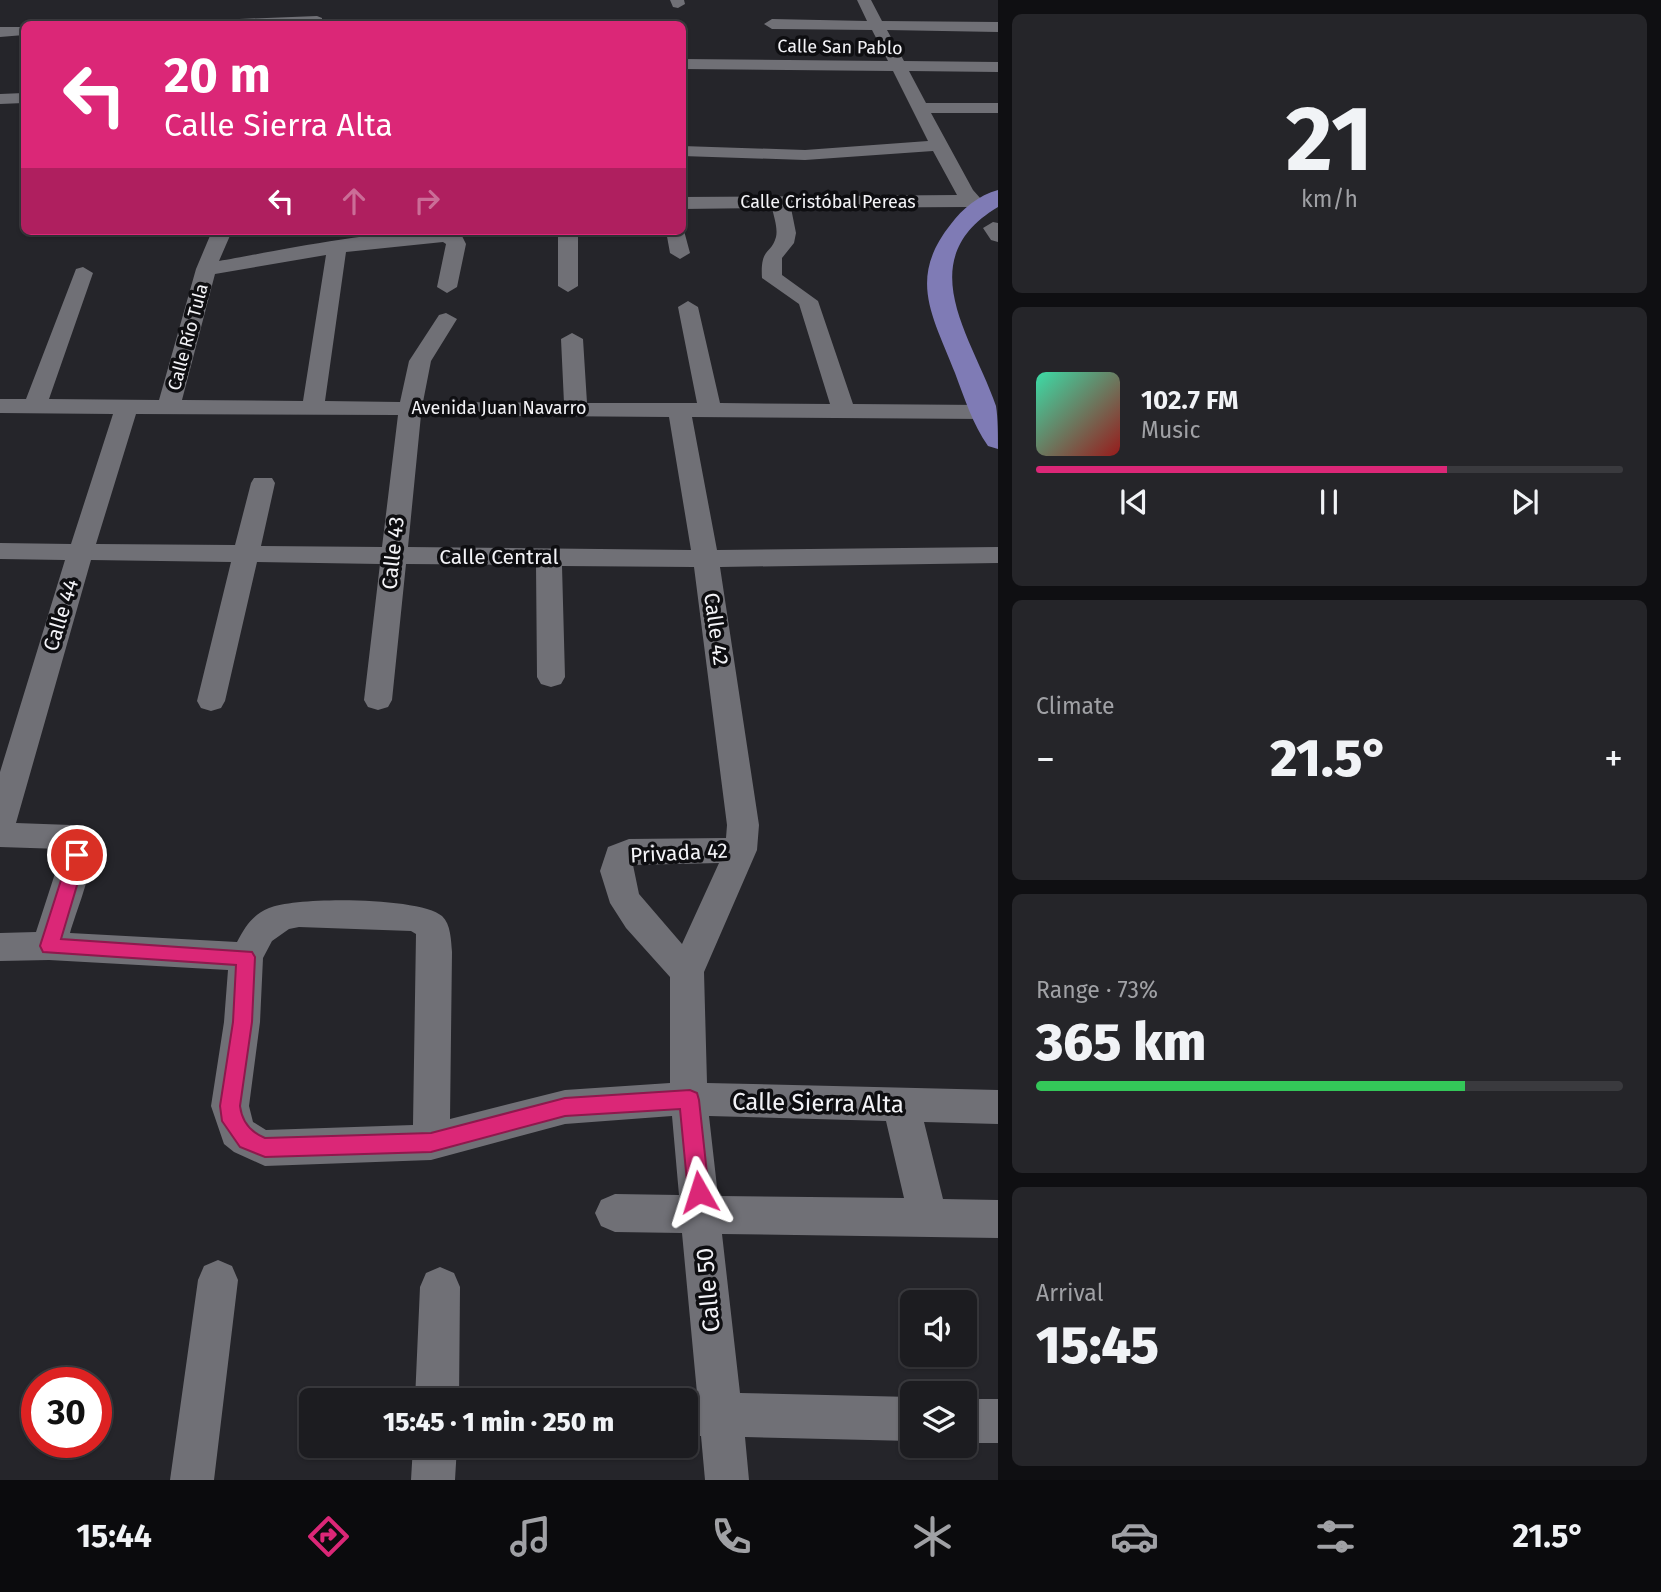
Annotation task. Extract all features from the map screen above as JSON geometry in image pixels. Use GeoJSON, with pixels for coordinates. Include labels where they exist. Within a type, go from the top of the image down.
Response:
{"type":"FeatureCollection","features":[{"type":"Feature","properties":{"kind":"main road"},"geometry":{"type":"LineString","coordinates":[[988,214],[958,229],[943,253],[937,281],[942,308],[991,412],[998,440]]}},
{"type":"Feature","properties":{"kind":"street"},"geometry":{"type":"LineString","coordinates":[[864,0],[939,145],[988,214]]}},
{"type":"Feature","properties":{"kind":"street"},"geometry":{"type":"LineString","coordinates":[[279,21],[319,18]]}},
{"type":"Feature","properties":{"kind":"street"},"geometry":{"type":"LineString","coordinates":[[772,24],[998,27]]}},
{"type":"Feature","properties":{"kind":"street"},"geometry":{"type":"LineString","coordinates":[[0,32],[21,31]]}},
{"type":"Feature","properties":{"kind":"street","name":"Calle San Pablo"},"geometry":{"type":"LineString","coordinates":[[686,64],[998,67]]}},
{"type":"Feature","properties":{"kind":"street"},"geometry":{"type":"LineString","coordinates":[[0,99],[21,98]]}},
{"type":"Feature","properties":{"kind":"street"},"geometry":{"type":"LineString","coordinates":[[918,108],[998,108]]}},
{"type":"Feature","properties":{"kind":"street"},"geometry":{"type":"LineString","coordinates":[[686,151],[805,155],[939,145]]}},
{"type":"Feature","properties":{"kind":"street"},"geometry":{"type":"LineString","coordinates":[[725,152],[728,187]]}},
{"type":"Feature","properties":{"kind":"street","name":"Calle Cristóbal Pereas"},"geometry":{"type":"LineString","coordinates":[[686,202],[728,187],[781,203],[988,214]]}},
{"type":"Feature","properties":{"kind":"street"},"geometry":{"type":"LineString","coordinates":[[781,203],[786,233],[784,243],[773,250],[770,257],[772,278],[808,301],[844,412]]}},
{"type":"Feature","properties":{"kind":"street","name":"Calle Río Tula"},"geometry":{"type":"LineString","coordinates":[[169,406],[206,269],[220,235]]}},
{"type":"Feature","properties":{"kind":"street"},"geometry":{"type":"LineString","coordinates":[[568,235],[568,286]]}},
{"type":"Feature","properties":{"kind":"street"},"geometry":{"type":"LineString","coordinates":[[677,235],[680,253]]}},
{"type":"Feature","properties":{"kind":"street"},"geometry":{"type":"LineString","coordinates":[[206,269],[385,240],[450,237],[456,244],[447,287]]}},
{"type":"Feature","properties":{"kind":"street"},"geometry":{"type":"LineString","coordinates":[[313,408],[337,249]]}},
{"type":"Feature","properties":{"kind":"street"},"geometry":{"type":"LineString","coordinates":[[35,406],[83,273]]}},
{"type":"Feature","properties":{"kind":"street"},"geometry":{"type":"LineString","coordinates":[[688,307],[710,410]]}},
{"type":"Feature","properties":{"kind":"street","name":"Calle 43"},"geometry":{"type":"LineString","coordinates":[[378,700],[410,407],[420,361],[446,319]]}},
{"type":"Feature","properties":{"kind":"street"},"geometry":{"type":"LineString","coordinates":[[572,339],[576,408]]}},
{"type":"Feature","properties":{"kind":"street","name":"Avenida Juan Navarro"},"geometry":{"type":"LineString","coordinates":[[0,406],[991,412]]}},
{"type":"Feature","properties":{"kind":"street","name":"Calle 44"},"geometry":{"type":"LineString","coordinates":[[0,825],[127,406]]}},
{"type":"Feature","properties":{"kind":"street","name":"Calle 42"},"geometry":{"type":"LineString","coordinates":[[679,409],[705,559],[740,800],[741,850]]}},
{"type":"Feature","properties":{"kind":"street"},"geometry":{"type":"LineString","coordinates":[[211,701],[263,483]]}},
{"type":"Feature","properties":{"kind":"street","name":"Calle Central"},"geometry":{"type":"LineString","coordinates":[[0,551],[247,553],[392,558],[549,556],[705,559],[998,555]]}},
{"type":"Feature","properties":{"kind":"street"},"geometry":{"type":"LineString","coordinates":[[549,556],[551,677]]}},
{"type":"Feature","properties":{"kind":"street"},"geometry":{"type":"LineString","coordinates":[[0,835],[71,837],[78,840],[77,855],[49,946]]}},
{"type":"Feature","properties":{"kind":"street"},"geometry":{"type":"LineString","coordinates":[[687,972],[741,850]]}},
{"type":"Feature","properties":{"kind":"street","name":"Privada 42"},"geometry":{"type":"LineString","coordinates":[[687,972],[621,898],[616,863],[619,856],[629,852],[741,850]]}},
{"type":"Feature","properties":{"kind":"street"},"geometry":{"type":"LineString","coordinates":[[0,947],[49,946],[246,957],[267,925],[299,913],[417,918],[432,927],[435,952],[431,1142]]}},
{"type":"Feature","properties":{"kind":"street","name":"Calle Sierra Alta"},"geometry":{"type":"LineString","coordinates":[[246,957],[242,1022],[230,1106],[237,1132],[265,1148],[431,1142],[565,1107],[690,1100],[998,1107]]}},
{"type":"Feature","properties":{"kind":"street","name":"Calle 50"},"geometry":{"type":"LineString","coordinates":[[687,972],[690,1100],[701,1215],[703,1414],[727,1480]]}},
{"type":"Feature","properties":{"kind":"street"},"geometry":{"type":"LineString","coordinates":[[901,1105],[929,1218]]}},
{"type":"Feature","properties":{"kind":"street"},"geometry":{"type":"LineString","coordinates":[[615,1213],[998,1219]]}},
{"type":"Feature","properties":{"kind":"street"},"geometry":{"type":"LineString","coordinates":[[192,1480],[218,1280]]}},
{"type":"Feature","properties":{"kind":"street"},"geometry":{"type":"LineString","coordinates":[[437,1388],[440,1287]]}},
{"type":"Feature","properties":{"kind":"street"},"geometry":{"type":"LineString","coordinates":[[703,1414],[900,1419]]}},
{"type":"Feature","properties":{"kind":"street"},"geometry":{"type":"LineString","coordinates":[[977,1421],[998,1421]]}},
{"type":"Feature","properties":{"kind":"street"},"geometry":{"type":"LineString","coordinates":[[433,1480],[434,1458]]}},
{"type":"Feature","properties":{"kind":"route"},"geometry":{"type":"LineString","coordinates":[[77,855],[49,946],[246,957],[242,1022],[230,1106],[237,1132],[254,1144],[265,1148],[431,1142],[565,1107],[626,1101],[690,1100],[699,1192]]}}]}
